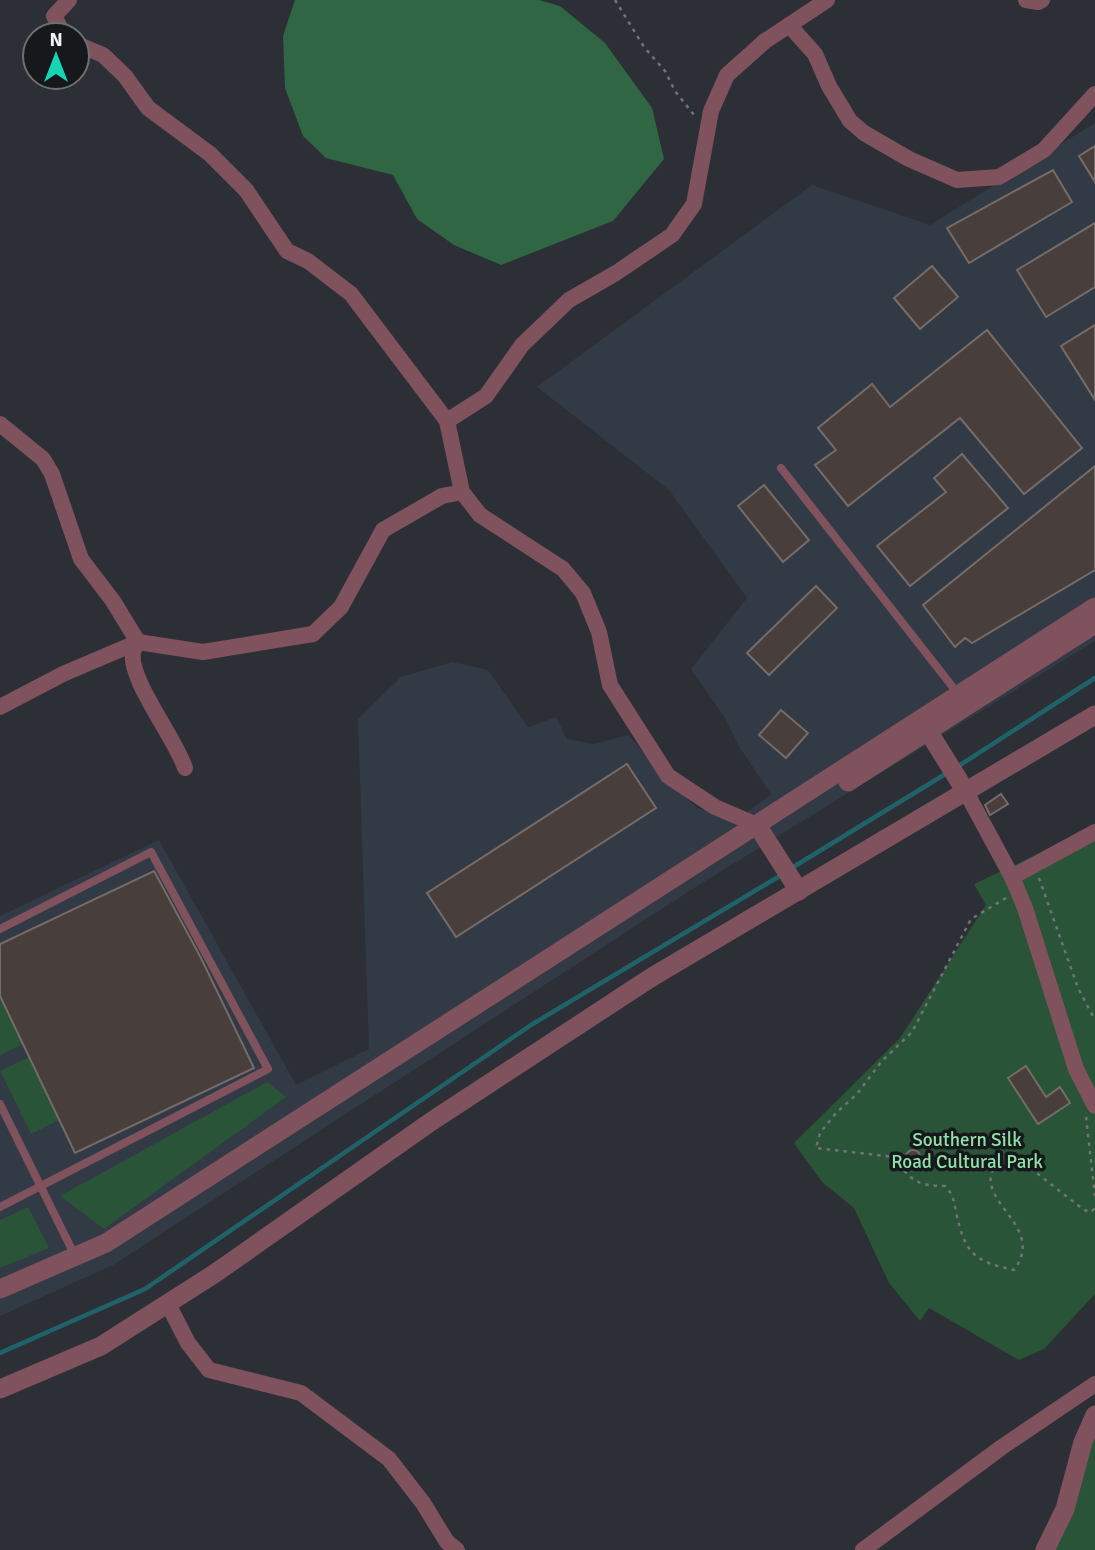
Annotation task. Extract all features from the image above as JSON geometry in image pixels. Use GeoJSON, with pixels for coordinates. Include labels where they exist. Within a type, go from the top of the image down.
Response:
{"type":"FeatureCollection","features":[{"type":"Feature","properties":{"kind":"street"},"geometry":{"type":"LineString","coordinates":[[57,21],[54,16],[69,0]]}},
{"type":"Feature","properties":{"kind":"street"},"geometry":{"type":"LineString","coordinates":[[447,421],[486,396],[522,345],[569,300],[616,274],[672,234],[694,205],[709,118],[727,75],[765,41],[827,0]]}},
{"type":"Feature","properties":{"kind":"street"},"geometry":{"type":"LineString","coordinates":[[1026,0],[1042,0]]}},
{"type":"Feature","properties":{"kind":"street"},"geometry":{"type":"LineString","coordinates":[[789,25],[814,54],[850,121],[909,159],[957,180],[999,177],[1044,150],[1095,94]]}},
{"type":"Feature","properties":{"kind":"street"},"geometry":{"type":"LineString","coordinates":[[91,50],[103,55],[125,76],[148,108],[210,154],[246,190],[287,251],[308,261],[351,294],[447,421],[462,492],[480,515],[563,569],[583,593],[599,632],[610,685],[668,776],[715,807],[760,830],[799,891]]}},
{"type":"Feature","properties":{"kind":"street"},"geometry":{"type":"LineString","coordinates":[[0,424],[43,459],[52,474],[81,559],[113,601],[138,642]]}},
{"type":"Feature","properties":{"kind":"street"},"geometry":{"type":"LineString","coordinates":[[0,707],[63,674],[138,642],[203,652],[313,634],[341,607],[383,530],[442,496],[462,492]]}},
{"type":"Feature","properties":{"kind":"street"},"geometry":{"type":"LineString","coordinates":[[0,1301],[111,1252],[760,830],[959,695],[1095,607]]}},
{"type":"Feature","properties":{"kind":"street"},"geometry":{"type":"LineString","coordinates":[[0,1289],[106,1243],[760,830],[928,731],[1095,624]]}},
{"type":"Feature","properties":{"kind":"street"},"geometry":{"type":"LineString","coordinates":[[138,642],[133,652],[135,669],[162,725],[180,753],[185,768]]}},
{"type":"Feature","properties":{"kind":"street"},"geometry":{"type":"LineString","coordinates":[[0,1389],[101,1346],[214,1275],[432,1121],[652,977],[1095,715]]}},
{"type":"Feature","properties":{"kind":"street"},"geometry":{"type":"LineString","coordinates":[[928,731],[966,792],[1014,884],[1076,1069],[1095,1106]]}},
{"type":"Feature","properties":{"kind":"street"},"geometry":{"type":"LineString","coordinates":[[1014,884],[1035,865],[1095,832]]}},
{"type":"Feature","properties":{"kind":"street"},"geometry":{"type":"LineString","coordinates":[[168,1304],[188,1343],[209,1370],[301,1393],[389,1459],[423,1503],[447,1542],[457,1550]]}},
{"type":"Feature","properties":{"kind":"street"},"geometry":{"type":"LineString","coordinates":[[863,1550],[1002,1447],[1095,1384]]}},
{"type":"Feature","properties":{"kind":"street"},"geometry":{"type":"LineString","coordinates":[[1045,1550],[1065,1510],[1083,1442],[1095,1415]]}},
{"type":"Feature","properties":{"kind":"lane"},"geometry":{"type":"LineString","coordinates":[[781,468],[959,695]]}},
{"type":"Feature","properties":{"kind":"lane"},"geometry":{"type":"LineString","coordinates":[[0,929],[152,852],[268,1069],[0,1207]]}},
{"type":"Feature","properties":{"kind":"lane"},"geometry":{"type":"LineString","coordinates":[[0,1104],[75,1256]]}},
{"type":"Feature","properties":{"kind":"path"},"geometry":{"type":"LineString","coordinates":[[615,0],[644,47],[665,71],[686,108],[696,117],[709,118]]}},
{"type":"Feature","properties":{"kind":"path"},"geometry":{"type":"LineString","coordinates":[[1035,865],[1078,988],[1095,1020]]}},
{"type":"Feature","properties":{"kind":"path"},"geometry":{"type":"LineString","coordinates":[[1014,884],[971,919],[912,1032],[881,1062],[857,1094],[835,1113],[820,1133],[817,1148],[894,1157],[907,1176],[923,1185],[945,1186],[952,1192],[968,1250],[996,1266],[1014,1270],[1021,1260],[1023,1240],[1018,1226],[992,1192],[989,1177],[994,1164],[1002,1157],[1010,1156],[1020,1160],[1084,1210],[1091,1212],[1095,1208]]}},
{"type":"Feature","properties":{"kind":"path"},"geometry":{"type":"LineString","coordinates":[[1083,1082],[1095,1196]]}},
{"type":"Feature","properties":{"kind":"path"},"geometry":{"type":"LineString","coordinates":[[899,1164],[907,1161]]}},
{"type":"Feature","properties":{"kind":"shaded area"},"geometry":{"type":"Polygon","coordinates":[[[1095,123],[1095,641],[694,888],[113,1265],[0,1316],[0,916],[159,840],[296,1085],[369,1049],[358,719],[401,677],[452,662],[488,670],[528,727],[556,717],[567,739],[594,744],[629,735],[660,773],[697,808],[740,817],[771,794],[740,748],[725,718],[691,669],[747,598],[669,490],[537,387],[812,185],[930,225],[1095,123]]]}},
{"type":"Feature","properties":{"kind":"green space"},"geometry":{"type":"Polygon","coordinates":[[[295,0],[539,0],[560,6],[605,43],[652,108],[664,159],[613,221],[501,265],[454,245],[417,219],[393,175],[326,158],[303,136],[285,88],[283,36],[295,0]]]}},
{"type":"Feature","properties":{"kind":"green space","name":"Southern Silk Road Cultural Park"},"geometry":{"type":"Polygon","coordinates":[[[1095,827],[1095,1294],[1044,1349],[1019,1360],[929,1308],[920,1321],[889,1283],[854,1208],[822,1182],[794,1143],[900,1038],[986,905],[974,884],[1095,827]]]}},
{"type":"Feature","properties":{"kind":"green space"},"geometry":{"type":"Polygon","coordinates":[[[0,996],[23,1044],[0,1055],[0,996]]]}},
{"type":"Feature","properties":{"kind":"green space"},"geometry":{"type":"Polygon","coordinates":[[[29,1057],[59,1120],[31,1134],[0,1071],[29,1057]]]}},
{"type":"Feature","properties":{"kind":"green space"},"geometry":{"type":"Polygon","coordinates":[[[267,1082],[286,1097],[104,1229],[60,1196],[267,1082]]]}},
{"type":"Feature","properties":{"kind":"green space"},"geometry":{"type":"Polygon","coordinates":[[[28,1207],[49,1248],[0,1268],[0,1220],[28,1207]]]}},
{"type":"Feature","properties":{"kind":"green space"},"geometry":{"type":"Polygon","coordinates":[[[1095,1427],[1095,1550],[1054,1550],[1095,1427]]]}},
{"type":"Feature","properties":{"kind":"building"},"geometry":{"type":"Polygon","coordinates":[[[1095,146],[1095,182],[1079,156],[1095,146]]]}},
{"type":"Feature","properties":{"kind":"building"},"geometry":{"type":"Polygon","coordinates":[[[1053,170],[1072,202],[969,263],[947,228],[1053,170]]]}},
{"type":"Feature","properties":{"kind":"building"},"geometry":{"type":"Polygon","coordinates":[[[1095,223],[1095,287],[1046,317],[1017,270],[1095,223]]]}},
{"type":"Feature","properties":{"kind":"building"},"geometry":{"type":"Polygon","coordinates":[[[932,266],[958,297],[920,329],[894,298],[932,266]]]}},
{"type":"Feature","properties":{"kind":"building"},"geometry":{"type":"Polygon","coordinates":[[[1095,325],[1095,400],[1061,346],[1095,325]]]}},
{"type":"Feature","properties":{"kind":"building"},"geometry":{"type":"Polygon","coordinates":[[[987,330],[1082,448],[1024,494],[960,418],[848,506],[815,465],[836,450],[818,428],[872,384],[890,407],[987,330]]]}},
{"type":"Feature","properties":{"kind":"building"},"geometry":{"type":"Polygon","coordinates":[[[962,454],[1008,508],[910,586],[877,546],[946,492],[934,478],[962,454]]]}},
{"type":"Feature","properties":{"kind":"building"},"geometry":{"type":"Polygon","coordinates":[[[1095,466],[1095,570],[972,643],[965,638],[955,647],[923,605],[1095,466]]]}},
{"type":"Feature","properties":{"kind":"building"},"geometry":{"type":"Polygon","coordinates":[[[764,485],[809,540],[783,562],[738,506],[764,485]]]}},
{"type":"Feature","properties":{"kind":"building"},"geometry":{"type":"Polygon","coordinates":[[[816,586],[837,608],[769,675],[747,653],[816,586]]]}},
{"type":"Feature","properties":{"kind":"building"},"geometry":{"type":"Polygon","coordinates":[[[781,710],[808,733],[786,758],[759,735],[781,710]]]}},
{"type":"Feature","properties":{"kind":"building"},"geometry":{"type":"Polygon","coordinates":[[[627,764],[656,808],[456,937],[427,893],[627,764]]]}},
{"type":"Feature","properties":{"kind":"building"},"geometry":{"type":"Polygon","coordinates":[[[1001,794],[1008,804],[990,815],[985,805],[1001,794]]]}},
{"type":"Feature","properties":{"kind":"building"},"geometry":{"type":"Polygon","coordinates":[[[154,871],[201,958],[254,1068],[75,1153],[0,996],[0,944],[154,871]]]}},
{"type":"Feature","properties":{"kind":"building"},"geometry":{"type":"Polygon","coordinates":[[[1026,1066],[1046,1097],[1060,1087],[1070,1103],[1038,1124],[1008,1078],[1026,1066]]]}},
{"type":"Feature","properties":{"kind":"building"},"geometry":{"type":"Polygon","coordinates":[[[910,1150],[916,1150],[920,1157],[916,1164],[910,1164],[906,1160],[906,1154],[910,1150]]]}},
{"type":"Feature","properties":{"kind":"waterway"},"geometry":{"type":"LineString","coordinates":[[957,767],[1095,678]]}},
{"type":"Feature","properties":{"kind":"waterway"},"geometry":{"type":"LineString","coordinates":[[790,869],[947,773]]}},
{"type":"Feature","properties":{"kind":"waterway"},"geometry":{"type":"LineString","coordinates":[[0,1353],[145,1289],[531,1025],[783,874]]}}]}
